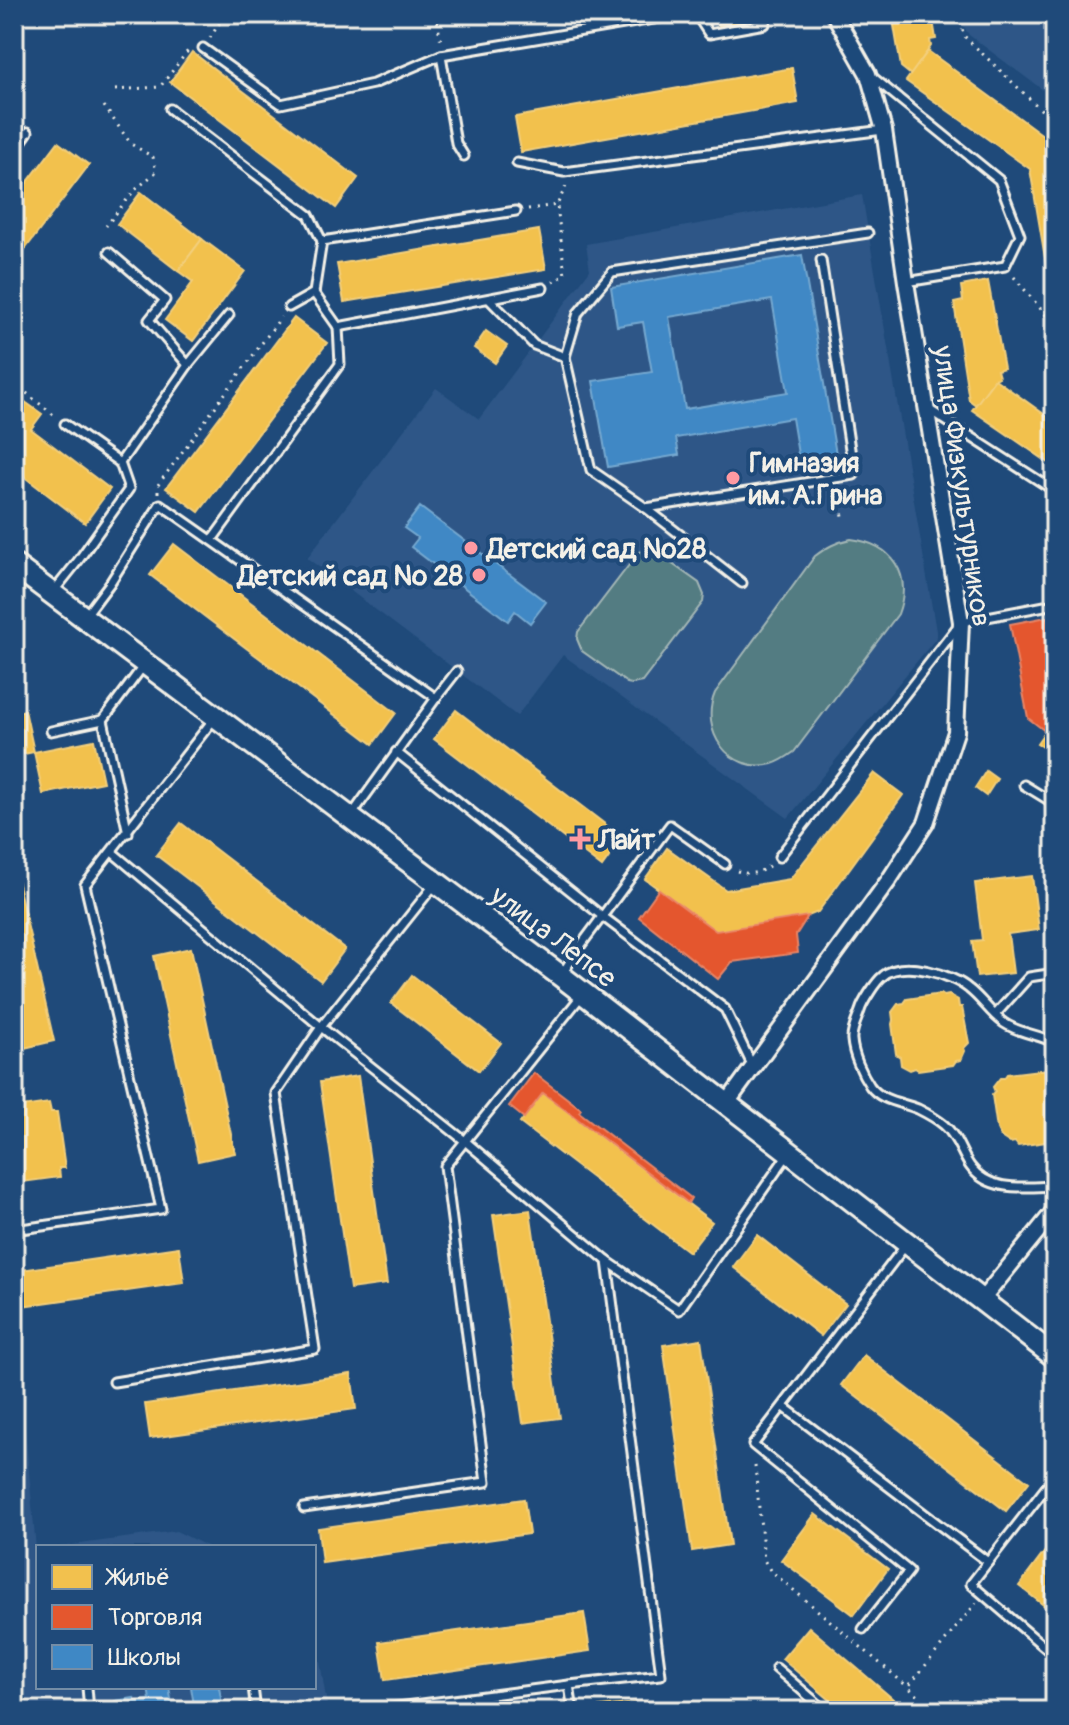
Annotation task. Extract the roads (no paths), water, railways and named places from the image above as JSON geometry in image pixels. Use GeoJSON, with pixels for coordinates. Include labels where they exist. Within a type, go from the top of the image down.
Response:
{"type":"FeatureCollection","features":[{"type":"Feature","properties":{"kind":"main road","name":"улица Лепсе"},"geometry":{"type":"LineString","coordinates":[[16,569],[561,976],[1055,1357]]}},
{"type":"Feature","properties":{"kind":"street","name":"улица Физкультурников"},"geometry":{"type":"LineString","coordinates":[[727,1103],[889,880],[926,823],[956,732],[961,622],[884,130],[868,74],[834,14]]}},
{"type":"Feature","properties":{"kind":"street"},"geometry":{"type":"LineString","coordinates":[[981,1301],[1055,1210]]}},
{"type":"Feature","properties":{"kind":"lane"},"geometry":{"type":"LineString","coordinates":[[203,48],[281,104],[373,84],[441,55],[683,14]]}},
{"type":"Feature","properties":{"kind":"lane"},"geometry":{"type":"LineString","coordinates":[[696,14],[709,34],[765,24],[767,14]]}},
{"type":"Feature","properties":{"kind":"lane"},"geometry":{"type":"LineString","coordinates":[[441,55],[456,143],[464,156]]}},
{"type":"Feature","properties":{"kind":"lane"},"geometry":{"type":"LineString","coordinates":[[868,74],[999,180],[1020,235],[1005,266],[906,282]]}},
{"type":"Feature","properties":{"kind":"lane"},"geometry":{"type":"LineString","coordinates":[[170,109],[309,215],[322,241],[314,293],[338,327],[340,364],[212,540]]}},
{"type":"Feature","properties":{"kind":"lane"},"geometry":{"type":"LineString","coordinates":[[517,163],[564,172],[884,130]]}},
{"type":"Feature","properties":{"kind":"lane"},"geometry":{"type":"LineString","coordinates":[[14,152],[28,132]]}},
{"type":"Feature","properties":{"kind":"lane"},"geometry":{"type":"LineString","coordinates":[[322,241],[516,211]]}},
{"type":"Feature","properties":{"kind":"lane"},"geometry":{"type":"LineString","coordinates":[[742,583],[646,508],[591,470],[565,357],[578,313],[612,272],[868,233]]}},
{"type":"Feature","properties":{"kind":"lane"},"geometry":{"type":"LineString","coordinates":[[109,252],[165,300],[149,320],[188,365]]}},
{"type":"Feature","properties":{"kind":"lane"},"geometry":{"type":"LineString","coordinates":[[646,508],[854,475],[821,260]]}},
{"type":"Feature","properties":{"kind":"lane"},"geometry":{"type":"LineString","coordinates":[[338,327],[543,288]]}},
{"type":"Feature","properties":{"kind":"lane"},"geometry":{"type":"LineString","coordinates":[[289,307],[314,293]]}},
{"type":"Feature","properties":{"kind":"lane"},"geometry":{"type":"LineString","coordinates":[[490,300],[534,345],[565,357]]}},
{"type":"Feature","properties":{"kind":"lane"},"geometry":{"type":"LineString","coordinates":[[120,463],[188,365],[229,315]]}},
{"type":"Feature","properties":{"kind":"lane"},"geometry":{"type":"LineString","coordinates":[[927,407],[1055,491]]}},
{"type":"Feature","properties":{"kind":"lane"},"geometry":{"type":"LineString","coordinates":[[52,593],[129,489],[120,463],[65,424]]}},
{"type":"Feature","properties":{"kind":"lane"},"geometry":{"type":"LineString","coordinates":[[84,617],[110,583],[160,504],[436,698]]}},
{"type":"Feature","properties":{"kind":"lane"},"geometry":{"type":"LineString","coordinates":[[779,857],[961,622],[1055,604]]}},
{"type":"Feature","properties":{"kind":"lane"},"geometry":{"type":"LineString","coordinates":[[51,731],[103,720],[145,663]]}},
{"type":"Feature","properties":{"kind":"lane"},"geometry":{"type":"LineString","coordinates":[[350,817],[457,671]]}},
{"type":"Feature","properties":{"kind":"lane"},"geometry":{"type":"LineString","coordinates":[[14,1230],[161,1209],[85,885],[216,716]]}},
{"type":"Feature","properties":{"kind":"lane"},"geometry":{"type":"LineString","coordinates":[[103,720],[128,833]]}},
{"type":"Feature","properties":{"kind":"lane"},"geometry":{"type":"LineString","coordinates":[[396,752],[602,916],[725,1009],[753,1067]]}},
{"type":"Feature","properties":{"kind":"lane"},"geometry":{"type":"LineString","coordinates":[[1024,785],[1055,804]]}},
{"type":"Feature","properties":{"kind":"lane"},"geometry":{"type":"LineString","coordinates":[[561,976],[670,825],[725,864]]}},
{"type":"Feature","properties":{"kind":"lane"},"geometry":{"type":"LineString","coordinates":[[112,852],[607,1261],[679,1310],[790,1151]]}},
{"type":"Feature","properties":{"kind":"lane"},"geometry":{"type":"LineString","coordinates":[[114,1382],[315,1349],[276,1093],[321,1027],[437,882]]}},
{"type":"Feature","properties":{"kind":"lane"},"geometry":{"type":"LineString","coordinates":[[1055,1043],[1013,1028],[995,1015],[969,988],[946,975],[900,969],[884,975],[861,1007],[851,1038],[857,1061],[870,1087],[884,1099],[919,1109],[945,1126],[960,1145],[970,1167],[987,1182],[1013,1188],[1055,1186]]}},
{"type":"Feature","properties":{"kind":"lane"},"geometry":{"type":"LineString","coordinates":[[995,1015],[1029,977],[1055,973]]}},
{"type":"Feature","properties":{"kind":"lane"},"geometry":{"type":"LineString","coordinates":[[304,1508],[486,1482],[445,1166],[584,994]]}},
{"type":"Feature","properties":{"kind":"lane"},"geometry":{"type":"LineString","coordinates":[[863,1629],[909,1571],[753,1445],[907,1244]]}},
{"type":"Feature","properties":{"kind":"lane"},"geometry":{"type":"LineString","coordinates":[[367,1711],[661,1675],[607,1261]]}},
{"type":"Feature","properties":{"kind":"lane"},"geometry":{"type":"LineString","coordinates":[[784,1407],[988,1562]]}},
{"type":"Feature","properties":{"kind":"lane"},"geometry":{"type":"LineString","coordinates":[[1055,1476],[971,1584],[1055,1656]]}},
{"type":"Feature","properties":{"kind":"lane"},"geometry":{"type":"LineString","coordinates":[[776,1668],[826,1711]]}},
{"type":"Feature","properties":{"kind":"lane"},"geometry":{"type":"LineString","coordinates":[[569,1685],[573,1711]]}},
{"type":"Feature","properties":{"kind":"lane"},"geometry":{"type":"LineString","coordinates":[[87,1689],[89,1711]]}},
{"type":"Feature","properties":{"kind":"lane"},"geometry":{"type":"LineString","coordinates":[[253,1689],[256,1711]]}},
{"type":"Feature","properties":{"kind":"place","name":"Гимназия им. А.Грина"},"geometry":{"type":"Point","coordinates":[733,478]}},
{"type":"Feature","properties":{"kind":"place","name":"Детский сад №28"},"geometry":{"type":"Point","coordinates":[471,548]}},
{"type":"Feature","properties":{"kind":"place","name":"Детский сад № 28"},"geometry":{"type":"Point","coordinates":[479,575]}},
{"type":"Feature","properties":{"kind":"place","name":"Лайт"},"geometry":{"type":"Point","coordinates":[580,839]}}]}
